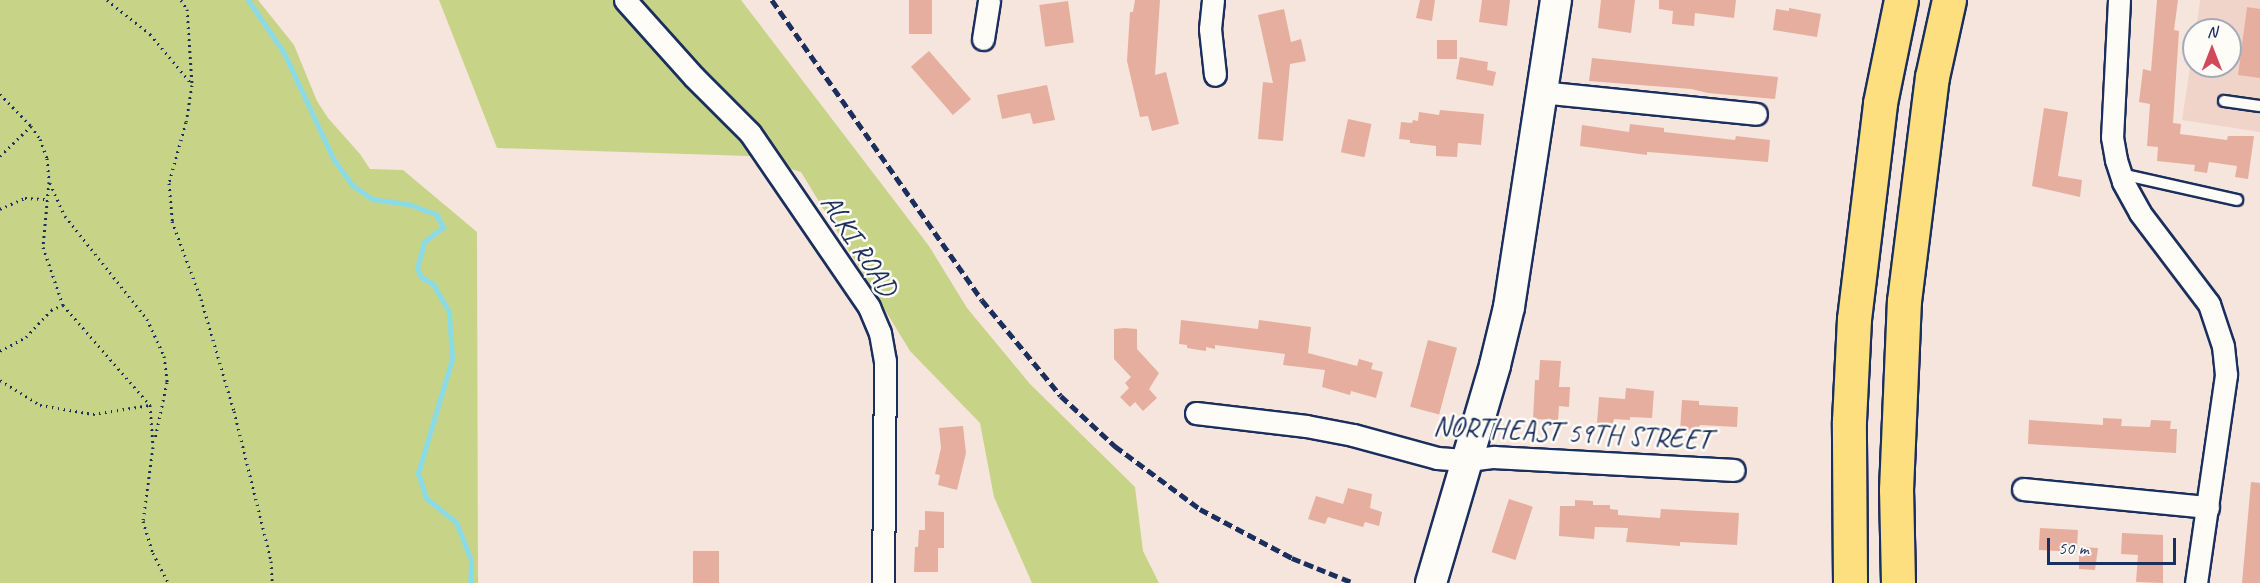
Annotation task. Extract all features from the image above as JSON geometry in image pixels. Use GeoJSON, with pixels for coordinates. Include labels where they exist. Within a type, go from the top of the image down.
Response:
{"type":"FeatureCollection","features":[{"type":"Feature","properties":{"kind":"highway"},"geometry":{"type":"LineString","coordinates":[[1850,583],[1849,421],[1854,319],[1880,103],[1900,0]]}},
{"type":"Feature","properties":{"kind":"highway"},"geometry":{"type":"LineString","coordinates":[[1898,583],[1896,490],[1904,301],[1932,77],[1949,0]]}},
{"type":"Feature","properties":{"kind":"street","name":"ALKI ROAD"},"geometry":{"type":"LineString","coordinates":[[625,0],[694,77],[750,133],[873,316],[880,333],[885,361],[883,583]]}},
{"type":"Feature","properties":{"kind":"street"},"geometry":{"type":"LineString","coordinates":[[983,39],[989,0]]}},
{"type":"Feature","properties":{"kind":"street"},"geometry":{"type":"LineString","coordinates":[[1212,0],[1210,30],[1215,75]]}},
{"type":"Feature","properties":{"kind":"street"},"geometry":{"type":"LineString","coordinates":[[1434,574],[1509,308],[1556,0]]}},
{"type":"Feature","properties":{"kind":"street"},"geometry":{"type":"LineString","coordinates":[[2120,0],[2112,137],[2120,174],[2139,213],[2201,290],[2220,333],[2226,375],[2196,583]]}},
{"type":"Feature","properties":{"kind":"street"},"geometry":{"type":"LineString","coordinates":[[1541,92],[1756,114]]}},
{"type":"Feature","properties":{"kind":"street","name":"NORTHEAST 59TH STREET"},"geometry":{"type":"LineString","coordinates":[[1196,413],[1306,426],[1353,435],[1437,458],[1468,460],[1494,457],[1734,470]]}},
{"type":"Feature","properties":{"kind":"street"},"geometry":{"type":"LineString","coordinates":[[2023,489],[2208,507]]}},
{"type":"Feature","properties":{"kind":"lane"},"geometry":{"type":"LineString","coordinates":[[2224,101],[2260,106]]}},
{"type":"Feature","properties":{"kind":"lane"},"geometry":{"type":"LineString","coordinates":[[2120,174],[2237,200]]}},
{"type":"Feature","properties":{"kind":"path"},"geometry":{"type":"LineString","coordinates":[[107,0],[150,34],[192,85]]}},
{"type":"Feature","properties":{"kind":"path"},"geometry":{"type":"LineString","coordinates":[[181,0],[187,9],[192,85],[186,122],[169,183],[172,221],[201,299],[234,411],[271,561],[272,583]]}},
{"type":"Feature","properties":{"kind":"path"},"geometry":{"type":"LineString","coordinates":[[0,94],[31,126],[40,139],[47,158],[49,182],[43,247],[63,305],[150,405],[153,447]]}},
{"type":"Feature","properties":{"kind":"path"},"geometry":{"type":"LineString","coordinates":[[0,156],[31,126]]}},
{"type":"Feature","properties":{"kind":"path"},"geometry":{"type":"LineString","coordinates":[[49,182],[65,216],[147,319],[164,356],[167,382],[153,447],[143,521],[149,544],[168,583]]}},
{"type":"Feature","properties":{"kind":"path"},"geometry":{"type":"LineString","coordinates":[[0,209],[25,198],[48,199]]}},
{"type":"Feature","properties":{"kind":"path"},"geometry":{"type":"LineString","coordinates":[[0,351],[26,337],[51,310],[63,305]]}},
{"type":"Feature","properties":{"kind":"path"},"geometry":{"type":"LineString","coordinates":[[0,380],[40,405],[93,414],[150,405]]}},
{"type":"Feature","properties":{"kind":"shaded area"},"geometry":{"type":"Polygon","coordinates":[[[2200,0],[2260,0],[2260,132],[2182,120],[2188,78],[2242,78],[2242,18],[2198,18],[2200,0]]]}},
{"type":"Feature","properties":{"kind":"green space"},"geometry":{"type":"Polygon","coordinates":[[[0,0],[258,0],[294,45],[317,101],[328,118],[360,154],[370,169],[403,170],[477,232],[478,583],[0,583],[0,0]]]}},
{"type":"Feature","properties":{"kind":"green space"},"geometry":{"type":"Polygon","coordinates":[[[439,0],[741,0],[929,246],[967,308],[1030,384],[1135,487],[1143,551],[1159,583],[1032,583],[994,497],[980,423],[910,351],[801,172],[749,156],[497,148],[439,0]]]}},
{"type":"Feature","properties":{"kind":"building"},"geometry":{"type":"Polygon","coordinates":[[[909,0],[932,0],[932,34],[909,34],[909,0]]]}},
{"type":"Feature","properties":{"kind":"building"},"geometry":{"type":"Polygon","coordinates":[[[1135,0],[1160,0],[1155,75],[1166,72],[1179,124],[1152,131],[1148,116],[1140,117],[1127,61],[1130,12],[1133,12],[1135,0]]]}},
{"type":"Feature","properties":{"kind":"building"},"geometry":{"type":"Polygon","coordinates":[[[1420,0],[1435,0],[1432,21],[1416,18],[1420,0]]]}},
{"type":"Feature","properties":{"kind":"building"},"geometry":{"type":"Polygon","coordinates":[[[1482,0],[1510,0],[1507,26],[1479,22],[1482,0]]]}},
{"type":"Feature","properties":{"kind":"building"},"geometry":{"type":"Polygon","coordinates":[[[1601,0],[1635,0],[1631,33],[1598,28],[1601,0]]]}},
{"type":"Feature","properties":{"kind":"building"},"geometry":{"type":"Polygon","coordinates":[[[1659,0],[1736,0],[1734,18],[1695,13],[1694,26],[1672,24],[1673,11],[1659,9],[1659,0]]]}},
{"type":"Feature","properties":{"kind":"building"},"geometry":{"type":"Polygon","coordinates":[[[2157,0],[2178,0],[2174,30],[2179,31],[2173,123],[2181,124],[2180,134],[2227,140],[2228,136],[2254,136],[2248,179],[2235,177],[2237,166],[2209,162],[2207,173],[2194,171],[2195,165],[2157,161],[2158,147],[2147,146],[2150,104],[2139,102],[2143,69],[2151,71],[2157,0]]]}},
{"type":"Feature","properties":{"kind":"building"},"geometry":{"type":"Polygon","coordinates":[[[1068,1],[1074,43],[1045,47],[1039,5],[1068,1]]]}},
{"type":"Feature","properties":{"kind":"building"},"geometry":{"type":"Polygon","coordinates":[[[2247,7],[2260,9],[2260,78],[2242,76],[2242,45],[2247,7]]]}},
{"type":"Feature","properties":{"kind":"building"},"geometry":{"type":"Polygon","coordinates":[[[1789,8],[1821,14],[1817,37],[1773,30],[1776,9],[1789,11],[1789,8]]]}},
{"type":"Feature","properties":{"kind":"building"},"geometry":{"type":"Polygon","coordinates":[[[1284,9],[1291,42],[1301,39],[1306,61],[1290,64],[1283,141],[1258,139],[1263,82],[1273,83],[1258,15],[1284,9]]]}},
{"type":"Feature","properties":{"kind":"building"},"geometry":{"type":"Polygon","coordinates":[[[1437,40],[1457,40],[1457,59],[1437,59],[1437,40]]]}},
{"type":"Feature","properties":{"kind":"building"},"geometry":{"type":"Polygon","coordinates":[[[929,51],[971,99],[953,115],[911,67],[929,51]]]}},
{"type":"Feature","properties":{"kind":"building"},"geometry":{"type":"Polygon","coordinates":[[[1460,57],[1488,62],[1487,70],[1496,72],[1493,86],[1456,79],[1460,57]]]}},
{"type":"Feature","properties":{"kind":"building"},"geometry":{"type":"Polygon","coordinates":[[[1592,58],[1778,77],[1775,99],[1708,93],[1691,89],[1589,81],[1592,58]]]}},
{"type":"Feature","properties":{"kind":"building"},"geometry":{"type":"Polygon","coordinates":[[[1047,85],[1055,120],[1033,124],[1030,113],[1002,119],[997,95],[1047,85]]]}},
{"type":"Feature","properties":{"kind":"building"},"geometry":{"type":"Polygon","coordinates":[[[2044,108],[2068,112],[2058,176],[2082,180],[2080,197],[2032,186],[2044,108]]]}},
{"type":"Feature","properties":{"kind":"building"},"geometry":{"type":"Polygon","coordinates":[[[1440,110],[1484,114],[1481,145],[1458,143],[1457,157],[1436,156],[1436,146],[1410,143],[1410,140],[1399,139],[1401,122],[1418,121],[1419,112],[1439,115],[1440,110]]]}},
{"type":"Feature","properties":{"kind":"building"},"geometry":{"type":"Polygon","coordinates":[[[1348,119],[1371,124],[1364,157],[1341,152],[1348,119]]]}},
{"type":"Feature","properties":{"kind":"building"},"geometry":{"type":"Polygon","coordinates":[[[1630,124],[1664,128],[1664,132],[1735,140],[1736,136],[1770,140],[1768,162],[1647,152],[1647,155],[1580,146],[1582,125],[1629,132],[1630,124]]]}},
{"type":"Feature","properties":{"kind":"building"},"geometry":{"type":"Polygon","coordinates":[[[1181,320],[1258,329],[1259,320],[1311,327],[1308,353],[1357,366],[1359,359],[1373,363],[1371,369],[1383,372],[1376,398],[1351,391],[1350,395],[1322,387],[1325,370],[1283,365],[1285,354],[1215,345],[1215,349],[1206,347],[1206,351],[1187,348],[1187,345],[1179,344],[1181,320]]]}},
{"type":"Feature","properties":{"kind":"building"},"geometry":{"type":"Polygon","coordinates":[[[1114,329],[1137,329],[1137,349],[1159,373],[1149,389],[1157,398],[1143,411],[1135,402],[1130,407],[1120,397],[1129,388],[1125,383],[1131,377],[1114,359],[1114,329]]]}},
{"type":"Feature","properties":{"kind":"building"},"geometry":{"type":"Polygon","coordinates":[[[1428,340],[1457,348],[1439,414],[1410,407],[1428,340]]]}},
{"type":"Feature","properties":{"kind":"building"},"geometry":{"type":"Polygon","coordinates":[[[1540,360],[1561,361],[1559,387],[1570,387],[1569,407],[1559,406],[1558,420],[1533,419],[1535,380],[1539,380],[1540,360]]]}},
{"type":"Feature","properties":{"kind":"building"},"geometry":{"type":"Polygon","coordinates":[[[1626,388],[1654,391],[1652,418],[1630,417],[1630,420],[1614,419],[1613,424],[1597,423],[1599,397],[1625,399],[1626,388]]]}},
{"type":"Feature","properties":{"kind":"building"},"geometry":{"type":"Polygon","coordinates":[[[1682,400],[1699,401],[1699,405],[1738,407],[1737,427],[1700,425],[1697,432],[1680,431],[1682,400]]]}},
{"type":"Feature","properties":{"kind":"building"},"geometry":{"type":"Polygon","coordinates":[[[2103,418],[2122,419],[2121,426],[2150,427],[2151,420],[2171,421],[2170,429],[2177,429],[2176,453],[2028,444],[2029,420],[2103,425],[2103,418]]]}},
{"type":"Feature","properties":{"kind":"building"},"geometry":{"type":"Polygon","coordinates":[[[963,426],[966,453],[957,490],[938,485],[940,475],[935,474],[941,448],[939,428],[963,426]]]}},
{"type":"Feature","properties":{"kind":"building"},"geometry":{"type":"Polygon","coordinates":[[[2251,482],[2260,483],[2260,583],[2242,583],[2251,482]]]}},
{"type":"Feature","properties":{"kind":"building"},"geometry":{"type":"Polygon","coordinates":[[[1348,488],[1372,494],[1370,508],[1382,512],[1379,526],[1365,522],[1363,527],[1328,517],[1325,524],[1308,519],[1316,496],[1343,504],[1348,488]]]}},
{"type":"Feature","properties":{"kind":"building"},"geometry":{"type":"Polygon","coordinates":[[[1509,499],[1533,507],[1515,560],[1492,552],[1509,499]]]}},
{"type":"Feature","properties":{"kind":"building"},"geometry":{"type":"Polygon","coordinates":[[[1575,500],[1593,501],[1593,505],[1610,505],[1610,509],[1618,510],[1618,515],[1660,518],[1661,509],[1739,513],[1737,545],[1680,542],[1680,546],[1626,542],[1628,528],[1595,527],[1594,539],[1559,536],[1560,506],[1575,506],[1575,500]]]}},
{"type":"Feature","properties":{"kind":"building"},"geometry":{"type":"Polygon","coordinates":[[[925,511],[944,512],[944,548],[938,548],[938,572],[914,572],[915,547],[918,547],[919,530],[925,530],[925,511]]]}},
{"type":"Feature","properties":{"kind":"building"},"geometry":{"type":"Polygon","coordinates":[[[2040,528],[2078,530],[2077,552],[2039,550],[2040,528]]]}},
{"type":"Feature","properties":{"kind":"building"},"geometry":{"type":"Polygon","coordinates":[[[2122,533],[2163,535],[2163,583],[2136,582],[2138,555],[2121,554],[2122,533]]]}},
{"type":"Feature","properties":{"kind":"building"},"geometry":{"type":"Polygon","coordinates":[[[2079,547],[2098,548],[2095,570],[2079,569],[2079,547]]]}},
{"type":"Feature","properties":{"kind":"building"},"geometry":{"type":"Polygon","coordinates":[[[693,551],[719,551],[719,583],[693,583],[693,551]]]}},
{"type":"Feature","properties":{"kind":"waterway"},"geometry":{"type":"LineString","coordinates":[[248,0],[284,53],[334,160],[352,185],[372,199],[408,204],[436,214],[443,227],[424,242],[417,268],[421,277],[433,284],[449,312],[452,359],[418,473],[426,498],[456,522],[471,560],[470,583]]}},
{"type":"Feature","properties":{"kind":"railway"},"geometry":{"type":"LineString","coordinates":[[772,0],[982,300],[1061,396],[1115,446],[1200,509],[1292,558],[1354,583]]}}]}
